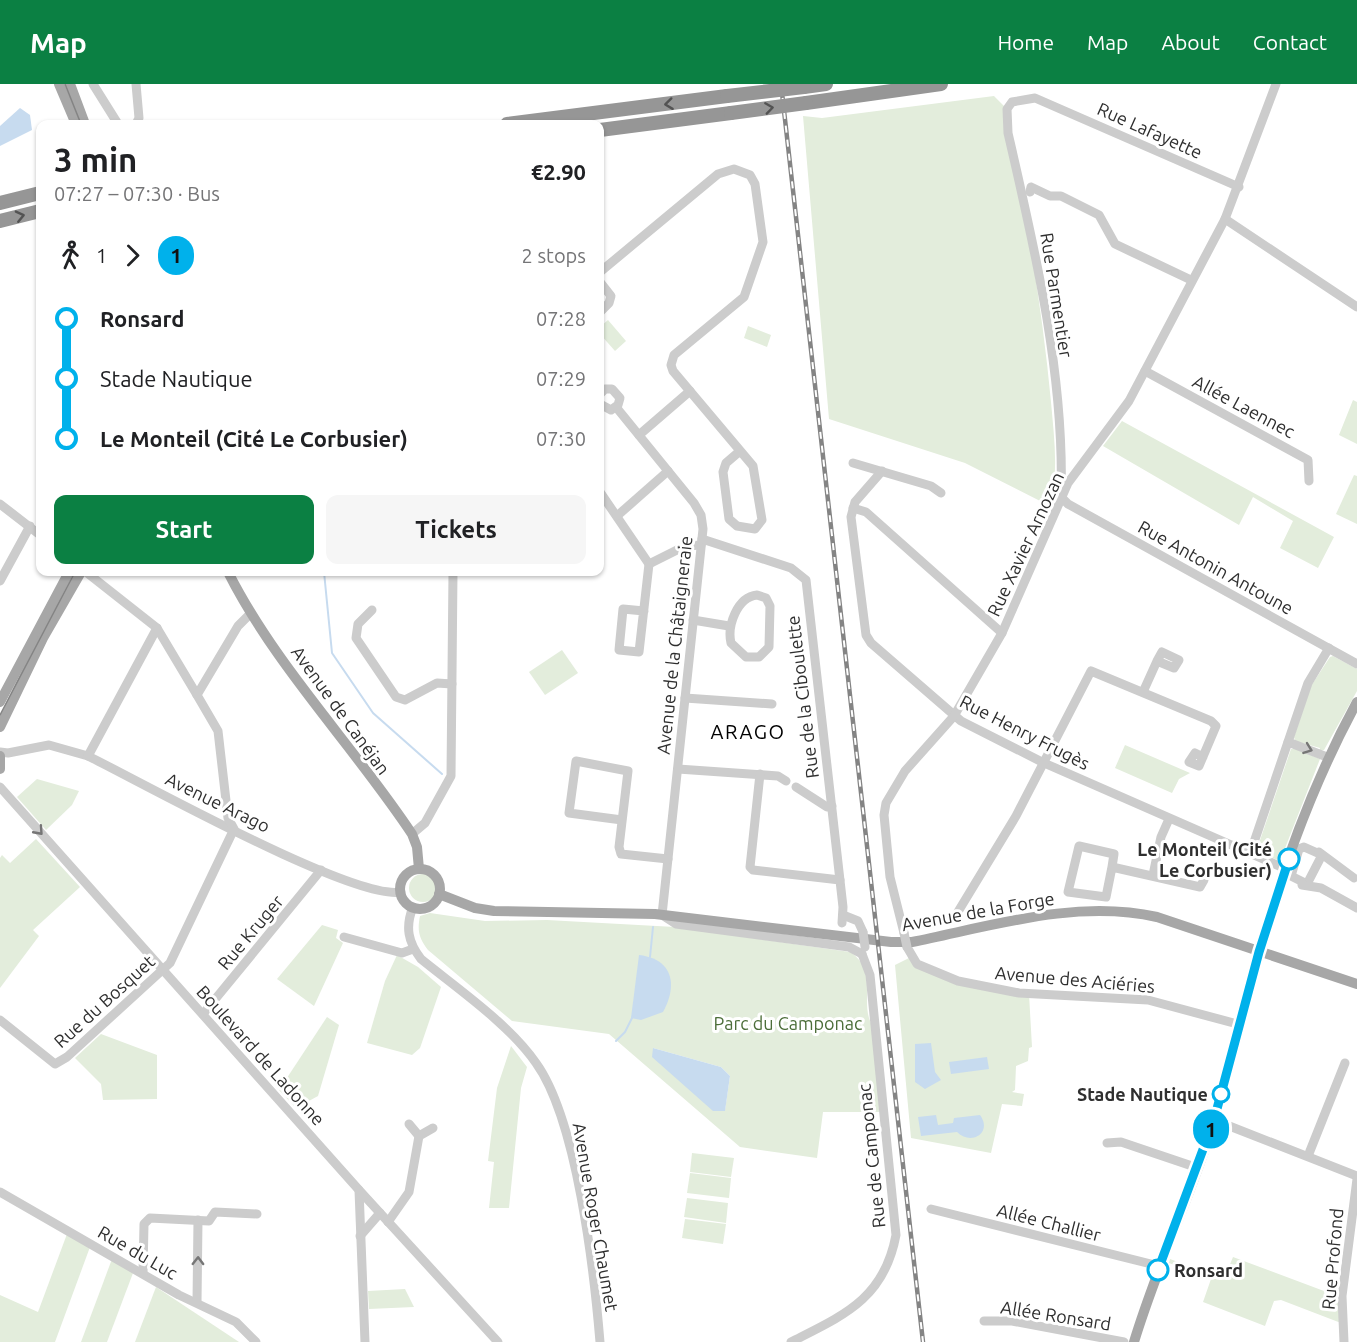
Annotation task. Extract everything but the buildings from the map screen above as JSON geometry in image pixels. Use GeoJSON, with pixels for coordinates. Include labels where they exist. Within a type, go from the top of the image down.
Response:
{"type":"FeatureCollection","features":[{"type":"Feature","properties":{"kind":"highway"},"geometry":{"type":"LineString","coordinates":[[538,120],[826,84]]}},
{"type":"Feature","properties":{"kind":"highway"},"geometry":{"type":"LineString","coordinates":[[604,129],[941,84]]}},
{"type":"Feature","properties":{"kind":"highway"},"geometry":{"type":"LineString","coordinates":[[0,203],[36,194]]}},
{"type":"Feature","properties":{"kind":"highway"},"geometry":{"type":"LineString","coordinates":[[0,220],[36,212]]}},
{"type":"Feature","properties":{"kind":"main road"},"geometry":{"type":"LineString","coordinates":[[59,84],[74,120]]}},
{"type":"Feature","properties":{"kind":"main road"},"geometry":{"type":"LineString","coordinates":[[70,84],[84,120]]}},
{"type":"Feature","properties":{"kind":"main road"},"geometry":{"type":"LineString","coordinates":[[0,702],[67,576]]}},
{"type":"Feature","properties":{"kind":"main road"},"geometry":{"type":"LineString","coordinates":[[0,727],[43,638],[79,576]]}},
{"type":"Feature","properties":{"kind":"main road","name":"Avenue de Canéjan"},"geometry":{"type":"LineString","coordinates":[[230,576],[251,613],[412,834],[418,853],[419,869]]}},
{"type":"Feature","properties":{"kind":"main road"},"geometry":{"type":"LineString","coordinates":[[1134,1342],[1159,1266],[1198,1168],[1214,1120],[1259,952],[1294,843],[1327,757],[1357,702]]}},
{"type":"Feature","properties":{"kind":"main road"},"geometry":{"type":"LineString","coordinates":[[0,754],[0,768]]}},
{"type":"Feature","properties":{"kind":"main road"},"geometry":{"type":"LineString","coordinates":[[419,869],[436,876],[439,894],[426,908],[413,908],[406,903],[401,892],[405,876],[419,869]]}},
{"type":"Feature","properties":{"kind":"main road"},"geometry":{"type":"LineString","coordinates":[[439,894],[475,908],[494,911],[662,915]]}},
{"type":"Feature","properties":{"kind":"main road","name":"Avenue de la Forge"},"geometry":{"type":"LineString","coordinates":[[662,915],[858,940],[900,942],[1066,912],[1117,911],[1157,917],[1357,984]]}},
{"type":"Feature","properties":{"kind":"street"},"geometry":{"type":"LineString","coordinates":[[93,84],[116,120]]}},
{"type":"Feature","properties":{"kind":"street"},"geometry":{"type":"LineString","coordinates":[[136,84],[139,120]]}},
{"type":"Feature","properties":{"kind":"street","name":"Rue Xavier Arnozan"},"geometry":{"type":"LineString","coordinates":[[909,952],[890,877],[884,815],[886,803],[905,771],[954,716],[1002,633],[1068,483],[1129,401],[1145,372],[1191,280],[1225,219],[1276,84]]}},
{"type":"Feature","properties":{"kind":"street","name":"Rue Lafayette"},"geometry":{"type":"LineString","coordinates":[[1012,102],[1035,98],[1239,187]]}},
{"type":"Feature","properties":{"kind":"street","name":"Rue Parmentier"},"geometry":{"type":"LineString","coordinates":[[1012,102],[1007,109],[1008,133],[1046,310],[1062,459],[1061,496]]}},
{"type":"Feature","properties":{"kind":"street"},"geometry":{"type":"LineString","coordinates":[[604,269],[718,174],[734,169],[750,175],[755,184],[762,249],[744,297],[674,355],[671,365],[673,371],[740,451],[755,471],[762,520],[755,529],[737,526],[729,519],[723,472],[726,463],[740,451]]}},
{"type":"Feature","properties":{"kind":"street"},"geometry":{"type":"LineString","coordinates":[[1030,192],[1031,187],[1050,196],[1061,196],[1099,215],[1115,244],[1191,280]]}},
{"type":"Feature","properties":{"kind":"street"},"geometry":{"type":"LineString","coordinates":[[1225,219],[1357,307]]}},
{"type":"Feature","properties":{"kind":"street"},"geometry":{"type":"LineString","coordinates":[[604,287],[611,296],[604,308]]}},
{"type":"Feature","properties":{"kind":"street","name":"Allée Laennec"},"geometry":{"type":"LineString","coordinates":[[1145,372],[1308,460],[1309,481]]}},
{"type":"Feature","properties":{"kind":"street","name":"Avenue de la Châtaigneraie"},"geometry":{"type":"LineString","coordinates":[[604,390],[609,389],[617,392],[620,398],[616,407],[698,509],[702,522],[702,542],[662,915]]}},
{"type":"Feature","properties":{"kind":"street"},"geometry":{"type":"LineString","coordinates":[[639,435],[690,391]]}},
{"type":"Feature","properties":{"kind":"street"},"geometry":{"type":"LineString","coordinates":[[604,408],[609,410],[616,407]]}},
{"type":"Feature","properties":{"kind":"street"},"geometry":{"type":"LineString","coordinates":[[853,463],[931,486],[941,493]]}},
{"type":"Feature","properties":{"kind":"street"},"geometry":{"type":"LineString","coordinates":[[617,516],[668,471]]}},
{"type":"Feature","properties":{"kind":"street"},"geometry":{"type":"LineString","coordinates":[[882,471],[855,502],[853,508],[866,512],[1002,633]]}},
{"type":"Feature","properties":{"kind":"street","name":"Rue Antonin Antoune"},"geometry":{"type":"LineString","coordinates":[[1061,496],[1068,504],[1357,664]]}},
{"type":"Feature","properties":{"kind":"street"},"geometry":{"type":"LineString","coordinates":[[604,498],[649,564],[644,611],[639,652],[619,650],[623,609],[644,611]]}},
{"type":"Feature","properties":{"kind":"street"},"geometry":{"type":"LineString","coordinates":[[0,504],[36,531]]}},
{"type":"Feature","properties":{"kind":"street","name":"Rue Henry Frugès"},"geometry":{"type":"LineString","coordinates":[[853,508],[851,517],[866,635],[871,643],[954,716],[1044,763],[1251,854],[1305,887],[1321,888],[1357,908]]}},
{"type":"Feature","properties":{"kind":"street"},"geometry":{"type":"LineString","coordinates":[[0,581],[30,526]]}},
{"type":"Feature","properties":{"kind":"street"},"geometry":{"type":"LineString","coordinates":[[649,564],[685,546],[702,542]]}},
{"type":"Feature","properties":{"kind":"street","name":"Rue de la Ciboulette"},"geometry":{"type":"LineString","coordinates":[[702,542],[791,568],[806,580],[840,880],[842,919],[858,921],[863,932]]}},
{"type":"Feature","properties":{"kind":"street"},"geometry":{"type":"LineString","coordinates":[[91,576],[156,628],[218,731],[228,818],[234,829]]}},
{"type":"Feature","properties":{"kind":"street"},"geometry":{"type":"LineString","coordinates":[[412,834],[425,823],[451,776],[453,576]]}},
{"type":"Feature","properties":{"kind":"street"},"geometry":{"type":"LineString","coordinates":[[762,596],[769,602],[770,641],[768,650],[761,656],[751,658],[740,655],[731,643],[729,626],[748,598],[762,596]]}},
{"type":"Feature","properties":{"kind":"street"},"geometry":{"type":"LineString","coordinates":[[372,610],[358,624],[356,638],[396,697],[405,700],[436,683],[452,684]]}},
{"type":"Feature","properties":{"kind":"street"},"geometry":{"type":"LineString","coordinates":[[197,695],[238,626],[251,613]]}},
{"type":"Feature","properties":{"kind":"street"},"geometry":{"type":"LineString","coordinates":[[693,620],[729,626]]}},
{"type":"Feature","properties":{"kind":"street"},"geometry":{"type":"LineString","coordinates":[[88,756],[156,628]]}},
{"type":"Feature","properties":{"kind":"street"},"geometry":{"type":"LineString","coordinates":[[1251,854],[1308,683],[1329,648]]}},
{"type":"Feature","properties":{"kind":"street"},"geometry":{"type":"LineString","coordinates":[[1143,692],[1157,661]]}},
{"type":"Feature","properties":{"kind":"street"},"geometry":{"type":"LineString","coordinates":[[956,915],[1016,816],[1091,671],[1211,721],[1216,726],[1203,757]]}},
{"type":"Feature","properties":{"kind":"street"},"geometry":{"type":"LineString","coordinates":[[685,698],[772,704]]}},
{"type":"Feature","properties":{"kind":"street"},"geometry":{"type":"LineString","coordinates":[[1288,742],[1327,757]]}},
{"type":"Feature","properties":{"kind":"street","name":"Avenue Arago"},"geometry":{"type":"LineString","coordinates":[[0,754],[49,745],[88,756],[321,870],[375,890],[401,892]]}},
{"type":"Feature","properties":{"kind":"street","name":"Avenue Arago"},"geometry":{"type":"LineString","coordinates":[[0,768],[21,751]]}},
{"type":"Feature","properties":{"kind":"street"},"geometry":{"type":"LineString","coordinates":[[622,820],[569,813],[576,761],[628,771],[619,847],[621,854],[668,859]]}},
{"type":"Feature","properties":{"kind":"street"},"geometry":{"type":"LineString","coordinates":[[678,769],[760,774],[778,776],[786,781]]}},
{"type":"Feature","properties":{"kind":"street"},"geometry":{"type":"LineString","coordinates":[[760,774],[750,867],[753,870],[840,880]]}},
{"type":"Feature","properties":{"kind":"street"},"geometry":{"type":"LineString","coordinates":[[796,787],[827,807],[832,806]]}},
{"type":"Feature","properties":{"kind":"street","name":"Boulevard de Ladonne"},"geometry":{"type":"LineString","coordinates":[[0,788],[498,1342]]}},
{"type":"Feature","properties":{"kind":"street"},"geometry":{"type":"LineString","coordinates":[[1153,875],[1161,837],[1169,819]]}},
{"type":"Feature","properties":{"kind":"street","name":"Rue du Bosquet"},"geometry":{"type":"LineString","coordinates":[[0,1020],[55,1064],[63,1061],[164,971],[170,963],[234,829]]}},
{"type":"Feature","properties":{"kind":"street"},"geometry":{"type":"LineString","coordinates":[[1294,843],[1324,854],[1337,868],[1354,878]]}},
{"type":"Feature","properties":{"kind":"street"},"geometry":{"type":"LineString","coordinates":[[1079,846],[1114,854],[1112,867],[1106,897],[1068,892],[1079,846]]}},
{"type":"Feature","properties":{"kind":"street"},"geometry":{"type":"LineString","coordinates":[[1112,867],[1200,887],[1204,880]]}},
{"type":"Feature","properties":{"kind":"street","name":"Rue Kruger"},"geometry":{"type":"LineString","coordinates":[[203,1014],[321,870]]}},
{"type":"Feature","properties":{"kind":"street"},"geometry":{"type":"LineString","coordinates":[[344,937],[402,953],[413,949],[408,925],[413,908]]}},
{"type":"Feature","properties":{"kind":"street"},"geometry":{"type":"LineString","coordinates":[[662,915],[676,924],[849,947],[864,951]]}},
{"type":"Feature","properties":{"kind":"street","name":"Rue de Camponac"},"geometry":{"type":"LineString","coordinates":[[791,1342],[850,1311],[868,1296],[887,1266],[896,1235],[870,975],[864,951],[863,932]]}},
{"type":"Feature","properties":{"kind":"street","name":"Avenue Roger Chaumet"},"geometry":{"type":"LineString","coordinates":[[413,949],[421,959],[513,1036],[536,1062],[548,1083],[561,1115],[582,1208],[600,1342]]}},
{"type":"Feature","properties":{"kind":"street","name":"Avenue des Aciéries"},"geometry":{"type":"LineString","coordinates":[[909,952],[922,966],[958,981],[1000,991],[1148,1000],[1240,1025]]}},
{"type":"Feature","properties":{"kind":"street"},"geometry":{"type":"LineString","coordinates":[[1308,1156],[1345,1063]]}},
{"type":"Feature","properties":{"kind":"street"},"geometry":{"type":"LineString","coordinates":[[1214,1120],[1357,1177]]}},
{"type":"Feature","properties":{"kind":"street"},"geometry":{"type":"LineString","coordinates":[[388,1222],[410,1192],[419,1136],[409,1124]]}},
{"type":"Feature","properties":{"kind":"street"},"geometry":{"type":"LineString","coordinates":[[419,1136],[433,1128]]}},
{"type":"Feature","properties":{"kind":"street"},"geometry":{"type":"LineString","coordinates":[[1107,1143],[1121,1142],[1198,1168]]}},
{"type":"Feature","properties":{"kind":"street","name":"Rue Profond"},"geometry":{"type":"LineString","coordinates":[[1344,1342],[1342,1296],[1357,1177]]}},
{"type":"Feature","properties":{"kind":"street"},"geometry":{"type":"LineString","coordinates":[[359,1190],[365,1342]]}},
{"type":"Feature","properties":{"kind":"street","name":"Rue du Luc"},"geometry":{"type":"LineString","coordinates":[[0,1192],[236,1323],[256,1342]]}},
{"type":"Feature","properties":{"kind":"street","name":"Allée Challier"},"geometry":{"type":"LineString","coordinates":[[931,1209],[1159,1266]]}},
{"type":"Feature","properties":{"kind":"street"},"geometry":{"type":"LineString","coordinates":[[143,1273],[145,1221],[150,1218],[209,1221],[215,1212],[257,1214]]}},
{"type":"Feature","properties":{"kind":"street"},"geometry":{"type":"LineString","coordinates":[[360,1236],[380,1213]]}},
{"type":"Feature","properties":{"kind":"street"},"geometry":{"type":"LineString","coordinates":[[197,1302],[198,1220]]}},
{"type":"Feature","properties":{"kind":"street","name":"Allée Ronsard"},"geometry":{"type":"LineString","coordinates":[[984,1321],[1012,1320],[1124,1342]]}},
{"type":"Feature","properties":{"kind":"green space"},"geometry":{"type":"Polygon","coordinates":[[[994,96],[1007,109],[1043,329],[1055,454],[1050,506],[965,463],[829,419],[803,116],[822,118],[994,96]]]}},
{"type":"Feature","properties":{"kind":"green space"},"geometry":{"type":"Polygon","coordinates":[[[608,320],[626,341],[615,351],[604,339],[604,324],[608,320]]]}},
{"type":"Feature","properties":{"kind":"green space"},"geometry":{"type":"Polygon","coordinates":[[[748,326],[771,335],[767,347],[744,338],[748,326]]]}},
{"type":"Feature","properties":{"kind":"green space"},"geometry":{"type":"Polygon","coordinates":[[[1353,400],[1357,402],[1357,444],[1339,435],[1353,400]]]}},
{"type":"Feature","properties":{"kind":"green space"},"geometry":{"type":"Polygon","coordinates":[[[1122,421],[1334,537],[1318,568],[1280,548],[1293,521],[1253,497],[1239,525],[1103,446],[1122,421]]]}},
{"type":"Feature","properties":{"kind":"green space"},"geometry":{"type":"Polygon","coordinates":[[[1354,475],[1357,476],[1357,524],[1336,514],[1354,475]]]}},
{"type":"Feature","properties":{"kind":"green space"},"geometry":{"type":"Polygon","coordinates":[[[562,650],[578,673],[545,695],[529,672],[562,650]]]}},
{"type":"Feature","properties":{"kind":"green space"},"geometry":{"type":"Polygon","coordinates":[[[1333,656],[1357,669],[1357,691],[1324,750],[1319,751],[1320,748],[1295,741],[1294,737],[1311,686],[1330,657],[1333,656]]]}},
{"type":"Feature","properties":{"kind":"green space"},"geometry":{"type":"Polygon","coordinates":[[[1125,745],[1190,773],[1179,779],[1172,793],[1115,768],[1125,745]]]}},
{"type":"Feature","properties":{"kind":"green space"},"geometry":{"type":"Polygon","coordinates":[[[1291,749],[1320,759],[1280,861],[1258,852],[1257,849],[1291,749]]]}},
{"type":"Feature","properties":{"kind":"green space"},"geometry":{"type":"Polygon","coordinates":[[[37,779],[79,791],[72,805],[46,830],[17,797],[37,779]]]}},
{"type":"Feature","properties":{"kind":"green space"},"geometry":{"type":"Polygon","coordinates":[[[36,839],[80,887],[33,930],[39,936],[0,988],[0,858],[2,855],[10,863],[36,839]]]}},
{"type":"Feature","properties":{"kind":"green space"},"geometry":{"type":"Polygon","coordinates":[[[423,874],[433,878],[437,888],[433,898],[423,902],[413,898],[409,888],[413,878],[423,874]]]}},
{"type":"Feature","properties":{"kind":"green space","name":"Parc du Camponac"},"geometry":{"type":"Polygon","coordinates":[[[430,913],[485,921],[547,920],[675,927],[850,952],[859,959],[866,977],[867,1007],[872,1025],[880,1112],[823,1112],[817,1158],[740,1147],[609,1034],[512,1021],[428,950],[419,934],[420,916],[430,913]],[[653,1048],[725,1110],[730,1076],[721,1067],[653,1048]]]}},
{"type":"Feature","properties":{"kind":"green space"},"geometry":{"type":"Polygon","coordinates":[[[322,925],[338,930],[336,938],[343,943],[314,1006],[277,979],[322,925]]]}},
{"type":"Feature","properties":{"kind":"green space"},"geometry":{"type":"Polygon","coordinates":[[[397,955],[418,967],[441,987],[420,1048],[412,1055],[367,1043],[385,981],[397,955]]]}},
{"type":"Feature","properties":{"kind":"green space"},"geometry":{"type":"Polygon","coordinates":[[[911,957],[958,981],[1029,994],[1032,1047],[1029,1048],[1028,1061],[1016,1066],[1015,1090],[1012,1092],[1024,1094],[1022,1106],[1002,1104],[991,1153],[911,1138],[895,965],[911,957]]]}},
{"type":"Feature","properties":{"kind":"green space"},"geometry":{"type":"Polygon","coordinates":[[[327,1017],[339,1025],[318,1096],[296,1108],[279,1090],[327,1017]]]}},
{"type":"Feature","properties":{"kind":"green space"},"geometry":{"type":"Polygon","coordinates":[[[101,1034],[157,1055],[157,1099],[103,1100],[101,1084],[75,1058],[101,1034]]]}},
{"type":"Feature","properties":{"kind":"green space"},"geometry":{"type":"Polygon","coordinates":[[[511,1046],[527,1067],[521,1088],[509,1208],[489,1208],[494,1162],[488,1161],[497,1088],[511,1046]]]}},
{"type":"Feature","properties":{"kind":"green space"},"geometry":{"type":"Polygon","coordinates":[[[692,1153],[734,1158],[731,1177],[690,1172],[692,1153]]]}},
{"type":"Feature","properties":{"kind":"green space"},"geometry":{"type":"Polygon","coordinates":[[[690,1173],[731,1178],[729,1198],[687,1193],[690,1173]]]}},
{"type":"Feature","properties":{"kind":"green space"},"geometry":{"type":"Polygon","coordinates":[[[687,1198],[728,1203],[726,1223],[684,1217],[687,1198]]]}},
{"type":"Feature","properties":{"kind":"green space"},"geometry":{"type":"Polygon","coordinates":[[[685,1219],[726,1224],[723,1244],[682,1238],[685,1219]]]}},
{"type":"Feature","properties":{"kind":"green space"},"geometry":{"type":"Polygon","coordinates":[[[67,1234],[90,1247],[55,1342],[0,1342],[0,1295],[38,1312],[67,1234]]]}},
{"type":"Feature","properties":{"kind":"green space"},"geometry":{"type":"Polygon","coordinates":[[[1233,1257],[1340,1297],[1341,1323],[1281,1300],[1274,1301],[1265,1326],[1203,1302],[1211,1279],[1169,1263],[1170,1259],[1224,1279],[1233,1257]]]}},
{"type":"Feature","properties":{"kind":"green space"},"geometry":{"type":"Polygon","coordinates":[[[112,1259],[133,1273],[107,1342],[81,1342],[112,1259]]]}},
{"type":"Feature","properties":{"kind":"green space"},"geometry":{"type":"Polygon","coordinates":[[[156,1287],[239,1342],[135,1342],[156,1287]]]}},
{"type":"Feature","properties":{"kind":"green space"},"geometry":{"type":"Polygon","coordinates":[[[405,1289],[414,1307],[369,1309],[368,1291],[405,1289]]]}},
{"type":"Feature","properties":{"kind":"water"},"geometry":{"type":"Polygon","coordinates":[[[20,108],[30,115],[32,130],[0,146],[0,126],[20,108]]]}},
{"type":"Feature","properties":{"kind":"water"},"geometry":{"type":"Polygon","coordinates":[[[639,955],[659,962],[669,975],[671,983],[668,1002],[663,1012],[641,1020],[631,1018],[639,955]]]}},
{"type":"Feature","properties":{"kind":"water"},"geometry":{"type":"Polygon","coordinates":[[[931,1043],[935,1072],[941,1080],[925,1089],[915,1082],[915,1044],[931,1043]]]}},
{"type":"Feature","properties":{"kind":"water"},"geometry":{"type":"Polygon","coordinates":[[[653,1048],[721,1067],[730,1076],[725,1111],[713,1111],[652,1057],[653,1048]]]}},
{"type":"Feature","properties":{"kind":"water"},"geometry":{"type":"Polygon","coordinates":[[[987,1057],[989,1069],[951,1074],[949,1062],[987,1057]]]}},
{"type":"Feature","properties":{"kind":"water"},"geometry":{"type":"Polygon","coordinates":[[[936,1115],[938,1125],[953,1123],[954,1118],[980,1115],[984,1127],[979,1136],[974,1138],[968,1138],[957,1132],[921,1136],[918,1117],[936,1115]]]}},
{"type":"Feature","properties":{"kind":"waterway"},"geometry":{"type":"LineString","coordinates":[[324,576],[332,653],[373,713],[442,774]]}},
{"type":"Feature","properties":{"kind":"waterway"},"geometry":{"type":"LineString","coordinates":[[650,957],[653,927]]}},
{"type":"Feature","properties":{"kind":"waterway"},"geometry":{"type":"LineString","coordinates":[[616,1041],[625,1032],[633,1016]]}},
{"type":"Feature","properties":{"kind":"tram line"},"geometry":{"type":"LineString","coordinates":[[65,84],[79,120]]}},
{"type":"Feature","properties":{"kind":"tram line"},"geometry":{"type":"LineString","coordinates":[[0,715],[73,576]]}},
{"type":"Feature","properties":{"kind":"railway"},"geometry":{"type":"LineString","coordinates":[[781,84],[923,1342]]}},
{"type":"Feature","properties":{"kind":"bus line","name":"1"},"geometry":{"type":"LineString","coordinates":[[1158,1270],[1214,1120],[1259,952],[1289,859]]}},
{"type":"Feature","properties":{"kind":"place","name":"Le Monteil (Cité Le Corbusier)"},"geometry":{"type":"Point","coordinates":[1289,859]}},
{"type":"Feature","properties":{"kind":"place","name":"Stade Nautique"},"geometry":{"type":"Point","coordinates":[1221,1094]}},
{"type":"Feature","properties":{"kind":"place","name":"Ronsard"},"geometry":{"type":"Point","coordinates":[1158,1270]}},
{"type":"Feature","properties":{"kind":"district","name":"ARAGO"},"geometry":{"type":"Point","coordinates":[748,731]}}]}
